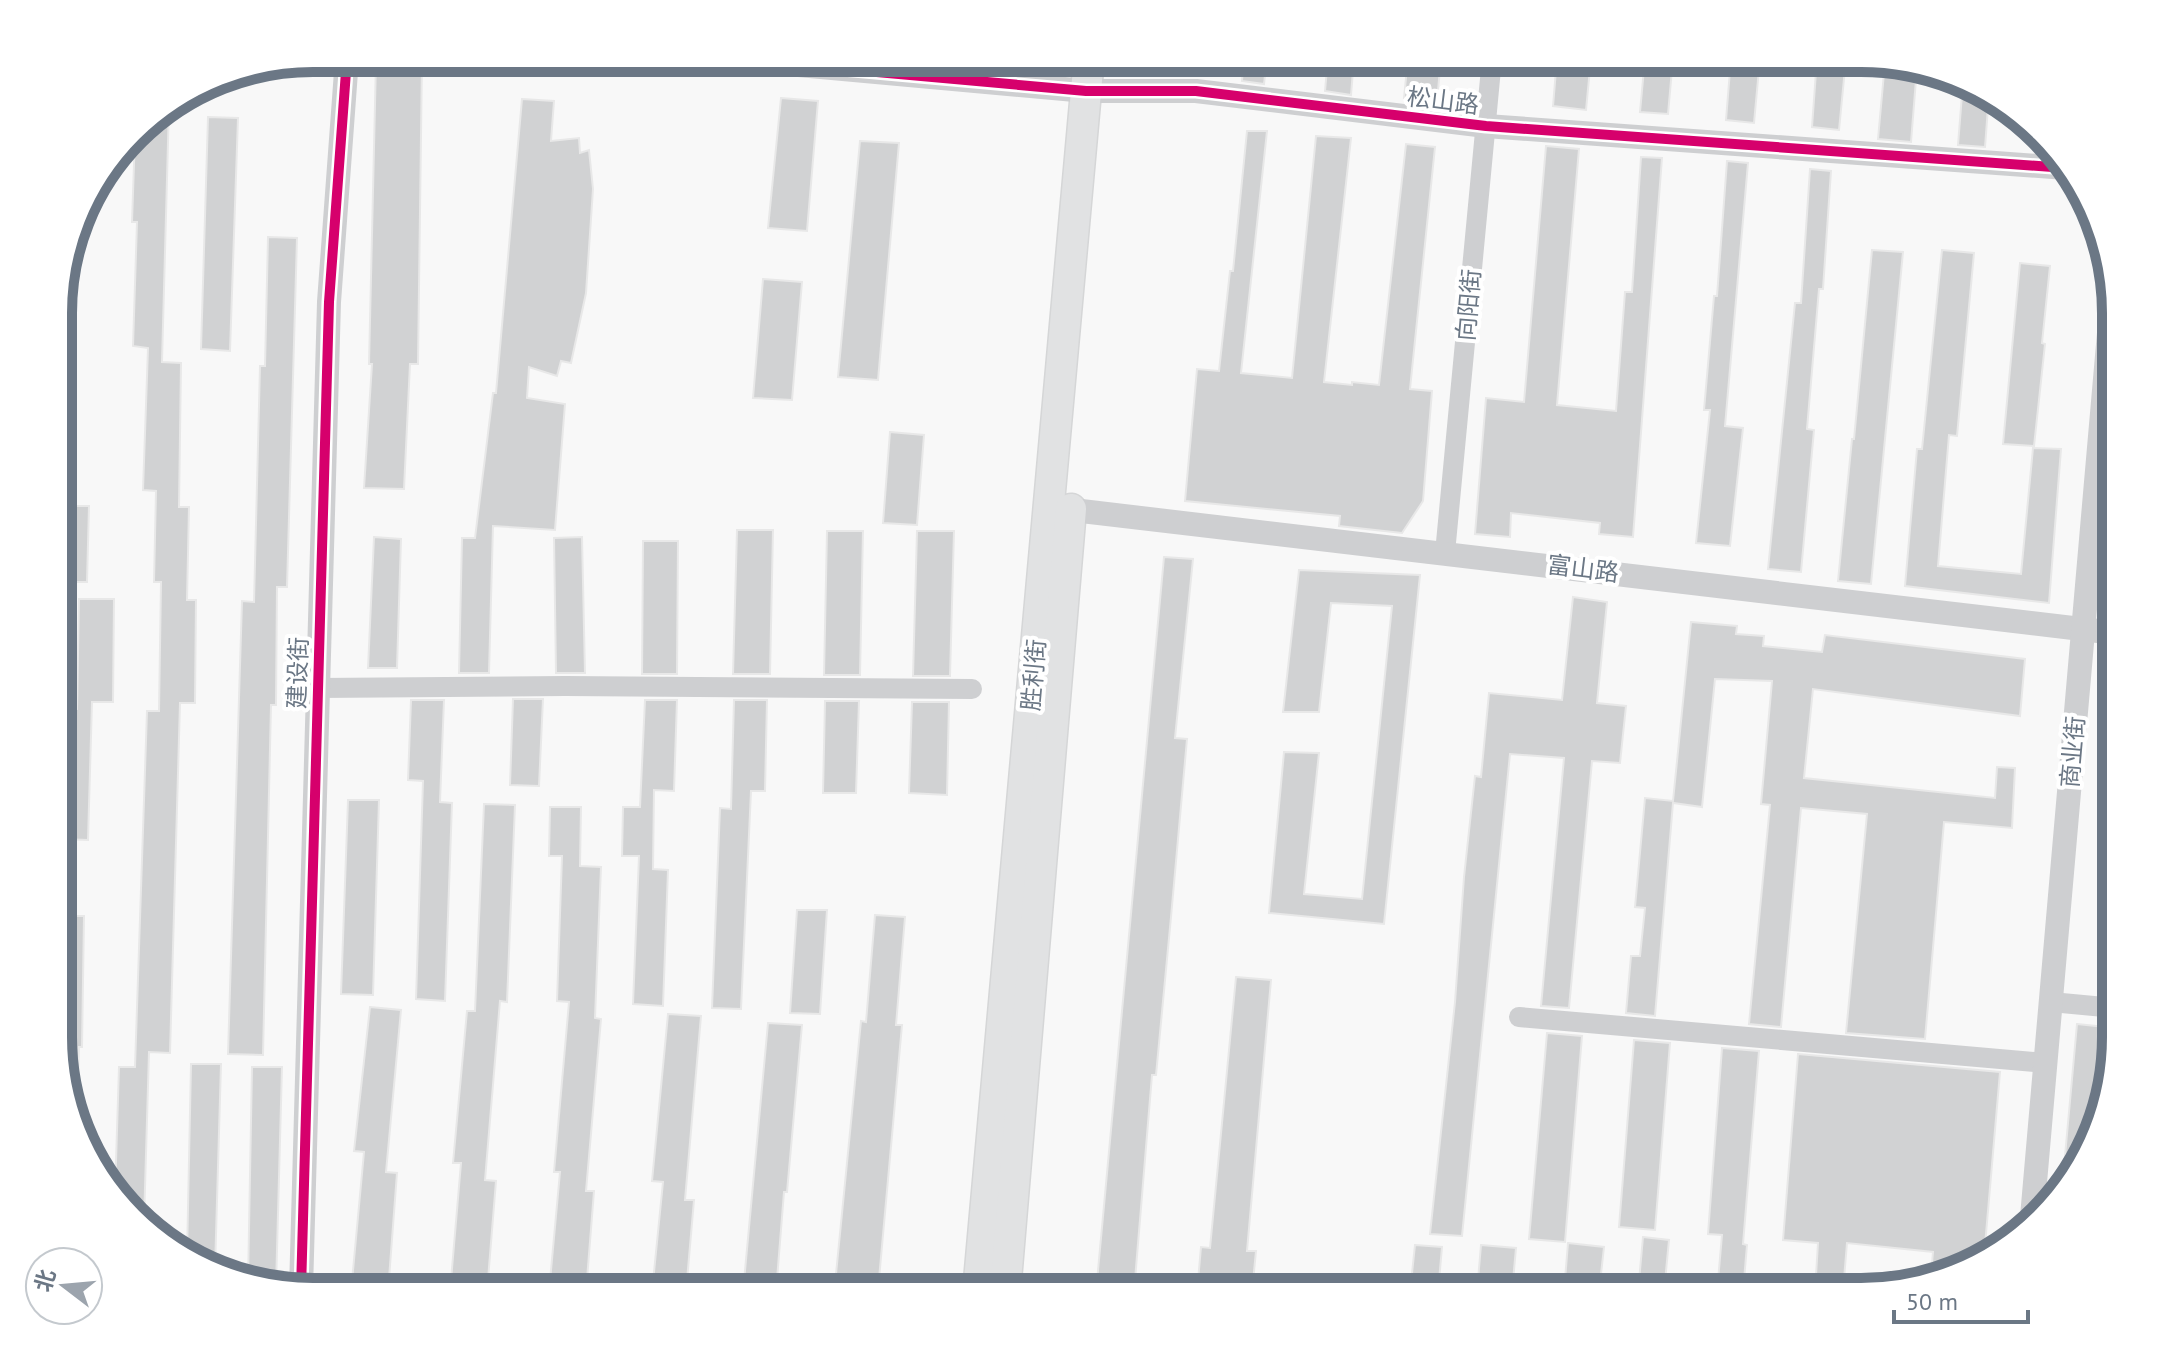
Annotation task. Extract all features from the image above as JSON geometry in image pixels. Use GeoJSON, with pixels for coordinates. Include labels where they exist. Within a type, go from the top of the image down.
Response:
{"type":"FeatureCollection","features":[{"type":"Feature","properties":{"kind":"main road","name":"胜利街"},"geometry":{"type":"LineString","coordinates":[[1006,1278],[1060,508],[1096,91],[1092,72]]}},
{"type":"Feature","properties":{"kind":"main road","name":"胜利街"},"geometry":{"type":"LineString","coordinates":[[1096,91],[1104,72]]}},
{"type":"Feature","properties":{"kind":"main road","name":"胜利街"},"geometry":{"type":"LineString","coordinates":[[980,1278],[1060,508]]}},
{"type":"Feature","properties":{"kind":"street","name":"建设街"},"geometry":{"type":"LineString","coordinates":[[301,1277],[329,302],[346,72]]}},
{"type":"Feature","properties":{"kind":"street","name":"松山路"},"geometry":{"type":"LineString","coordinates":[[880,72],[1096,91],[1196,91],[1486,126],[2053,167]]}},
{"type":"Feature","properties":{"kind":"street","name":"向阳街"},"geometry":{"type":"LineString","coordinates":[[1445,553],[1491,72]]}},
{"type":"Feature","properties":{"kind":"street","name":"商业街"},"geometry":{"type":"LineString","coordinates":[[2033,1205],[2101,424]]}},
{"type":"Feature","properties":{"kind":"street","name":"富山路"},"geometry":{"type":"LineString","coordinates":[[1060,508],[2101,631]]}},
{"type":"Feature","properties":{"kind":"street"},"geometry":{"type":"LineString","coordinates":[[318,688],[972,689]]}},
{"type":"Feature","properties":{"kind":"street"},"geometry":{"type":"LineString","coordinates":[[2051,1002],[2101,1007]]}},
{"type":"Feature","properties":{"kind":"street"},"geometry":{"type":"LineString","coordinates":[[1519,1017],[2046,1063]]}},
{"type":"Feature","properties":{"kind":"building"},"geometry":{"type":"Polygon","coordinates":[[[376,72],[422,72],[418,364],[410,364],[404,489],[364,488],[372,364],[369,364],[376,72]]]}},
{"type":"Feature","properties":{"kind":"building"},"geometry":{"type":"Polygon","coordinates":[[[1243,72],[1265,72],[1264,84],[1242,81],[1243,72]]]}},
{"type":"Feature","properties":{"kind":"building"},"geometry":{"type":"Polygon","coordinates":[[[1327,72],[1353,72],[1351,95],[1325,91],[1327,72]]]}},
{"type":"Feature","properties":{"kind":"building"},"geometry":{"type":"Polygon","coordinates":[[[1407,72],[1440,72],[1437,101],[1404,98],[1407,72]]]}},
{"type":"Feature","properties":{"kind":"building"},"geometry":{"type":"Polygon","coordinates":[[[1556,72],[1590,72],[1586,110],[1553,106],[1556,72]]]}},
{"type":"Feature","properties":{"kind":"building"},"geometry":{"type":"Polygon","coordinates":[[[1644,72],[1672,72],[1668,114],[1640,112],[1644,72]]]}},
{"type":"Feature","properties":{"kind":"building"},"geometry":{"type":"Polygon","coordinates":[[[1730,72],[1759,72],[1754,123],[1726,120],[1730,72]]]}},
{"type":"Feature","properties":{"kind":"building"},"geometry":{"type":"Polygon","coordinates":[[[1816,72],[1845,72],[1839,130],[1812,127],[1816,72]]]}},
{"type":"Feature","properties":{"kind":"building"},"geometry":{"type":"Polygon","coordinates":[[[1884,73],[1916,79],[1911,142],[1878,139],[1884,73]]]}},
{"type":"Feature","properties":{"kind":"building"},"geometry":{"type":"Polygon","coordinates":[[[1962,95],[1988,109],[1985,147],[1958,145],[1962,95]]]}},
{"type":"Feature","properties":{"kind":"building"},"geometry":{"type":"Polygon","coordinates":[[[781,98],[818,101],[807,231],[768,228],[781,98]]]}},
{"type":"Feature","properties":{"kind":"building"},"geometry":{"type":"Polygon","coordinates":[[[522,99],[554,101],[551,141],[579,138],[580,153],[589,150],[593,189],[586,293],[571,363],[561,361],[557,376],[529,367],[527,398],[565,404],[555,530],[493,526],[489,673],[459,673],[462,538],[475,538],[493,393],[496,393],[522,99]]]}},
{"type":"Feature","properties":{"kind":"building"},"geometry":{"type":"Polygon","coordinates":[[[208,117],[238,118],[230,351],[201,349],[208,117]]]}},
{"type":"Feature","properties":{"kind":"building"},"geometry":{"type":"Polygon","coordinates":[[[169,121],[162,362],[181,363],[179,507],[189,507],[187,600],[196,600],[195,703],[180,703],[170,1053],[149,1052],[144,1208],[116,1174],[119,1067],[135,1067],[147,711],[159,711],[161,582],[154,582],[156,491],[143,490],[148,348],[133,346],[137,222],[132,222],[134,152],[169,121]]]}},
{"type":"Feature","properties":{"kind":"building"},"geometry":{"type":"Polygon","coordinates":[[[1247,131],[1267,131],[1241,373],[1292,378],[1316,136],[1351,138],[1324,382],[1352,385],[1352,382],[1379,385],[1406,144],[1435,147],[1410,389],[1432,391],[1423,501],[1402,533],[1339,526],[1340,516],[1185,501],[1197,369],[1219,371],[1247,131]]]}},
{"type":"Feature","properties":{"kind":"building"},"geometry":{"type":"Polygon","coordinates":[[[860,141],[899,143],[878,380],[838,377],[860,141]]]}},
{"type":"Feature","properties":{"kind":"building"},"geometry":{"type":"Polygon","coordinates":[[[1546,146],[1579,149],[1557,405],[1616,411],[1625,292],[1632,292],[1641,157],[1662,158],[1633,537],[1599,534],[1600,523],[1511,513],[1510,537],[1475,534],[1486,398],[1524,402],[1546,146]]]}},
{"type":"Feature","properties":{"kind":"building"},"geometry":{"type":"Polygon","coordinates":[[[1727,161],[1748,163],[1725,426],[1743,428],[1730,546],[1696,543],[1710,410],[1704,410],[1714,296],[1717,296],[1727,161]]]}},
{"type":"Feature","properties":{"kind":"building"},"geometry":{"type":"Polygon","coordinates":[[[1810,169],[1831,171],[1823,289],[1819,289],[1807,429],[1814,430],[1801,572],[1768,569],[1795,303],[1801,303],[1810,169]]]}},
{"type":"Feature","properties":{"kind":"building"},"geometry":{"type":"Polygon","coordinates":[[[268,237],[297,238],[287,587],[277,587],[276,705],[271,705],[263,1055],[228,1054],[242,601],[254,602],[260,366],[265,366],[268,237]]]}},
{"type":"Feature","properties":{"kind":"building"},"geometry":{"type":"Polygon","coordinates":[[[1872,250],[1903,252],[1871,584],[1838,581],[1872,250]]]}},
{"type":"Feature","properties":{"kind":"building"},"geometry":{"type":"Polygon","coordinates":[[[1942,250],[1974,253],[1957,436],[1949,435],[1938,566],[2021,574],[2033,448],[2061,449],[2049,603],[1905,586],[1917,449],[1922,449],[1942,250]]]}},
{"type":"Feature","properties":{"kind":"building"},"geometry":{"type":"Polygon","coordinates":[[[2020,263],[2050,266],[2034,446],[2003,444],[2020,263]]]}},
{"type":"Feature","properties":{"kind":"building"},"geometry":{"type":"Polygon","coordinates":[[[763,279],[802,282],[792,400],[753,398],[763,279]]]}},
{"type":"Feature","properties":{"kind":"building"},"geometry":{"type":"Polygon","coordinates":[[[74,281],[73,328],[72,313],[74,281]]]}},
{"type":"Feature","properties":{"kind":"building"},"geometry":{"type":"Polygon","coordinates":[[[890,432],[924,435],[917,525],[883,523],[890,432]]]}},
{"type":"Feature","properties":{"kind":"building"},"geometry":{"type":"Polygon","coordinates":[[[72,506],[89,506],[87,582],[72,582],[72,506]]]}},
{"type":"Feature","properties":{"kind":"building"},"geometry":{"type":"Polygon","coordinates":[[[737,530],[773,530],[770,674],[733,674],[737,530]]]}},
{"type":"Feature","properties":{"kind":"building"},"geometry":{"type":"Polygon","coordinates":[[[827,531],[863,531],[860,675],[824,675],[827,531]]]}},
{"type":"Feature","properties":{"kind":"building"},"geometry":{"type":"Polygon","coordinates":[[[917,531],[954,531],[950,676],[913,676],[917,531]]]}},
{"type":"Feature","properties":{"kind":"building"},"geometry":{"type":"Polygon","coordinates":[[[374,537],[401,539],[397,668],[368,668],[374,537]]]}},
{"type":"Feature","properties":{"kind":"building"},"geometry":{"type":"Polygon","coordinates":[[[582,537],[585,673],[556,673],[554,538],[582,537]]]}},
{"type":"Feature","properties":{"kind":"building"},"geometry":{"type":"Polygon","coordinates":[[[643,541],[678,541],[677,674],[642,674],[643,541]]]}},
{"type":"Feature","properties":{"kind":"building"},"geometry":{"type":"Polygon","coordinates":[[[1164,557],[1193,559],[1175,738],[1187,739],[1156,1075],[1152,1075],[1135,1277],[1097,1277],[1164,557]]]}},
{"type":"Feature","properties":{"kind":"building"},"geometry":{"type":"Polygon","coordinates":[[[1299,570],[1420,575],[1384,924],[1269,913],[1284,752],[1319,753],[1304,894],[1362,899],[1392,606],[1331,603],[1319,712],[1283,712],[1299,570]]]}},
{"type":"Feature","properties":{"kind":"building"},"geometry":{"type":"Polygon","coordinates":[[[1573,597],[1607,602],[1597,703],[1626,706],[1620,763],[1592,761],[1569,1008],[1541,1006],[1564,758],[1510,754],[1462,1236],[1430,1234],[1475,776],[1481,777],[1489,693],[1562,700],[1573,597]]]}},
{"type":"Feature","properties":{"kind":"building"},"geometry":{"type":"Polygon","coordinates":[[[79,599],[114,599],[113,702],[92,702],[88,840],[72,839],[72,709],[77,709],[79,599]]]}},
{"type":"Feature","properties":{"kind":"building"},"geometry":{"type":"Polygon","coordinates":[[[1691,622],[1737,626],[1736,634],[1764,636],[1763,646],[1822,652],[1825,635],[2025,659],[2020,716],[1813,689],[1804,778],[1995,798],[1997,767],[2015,768],[2012,828],[1944,822],[1925,1039],[1846,1033],[1867,814],[1801,808],[1781,1027],[1749,1024],[1770,805],[1761,804],[1772,681],[1715,679],[1702,807],[1673,803],[1655,1016],[1626,1013],[1631,956],[1640,956],[1645,908],[1635,907],[1645,798],[1673,801],[1691,622]]]}},
{"type":"Feature","properties":{"kind":"building"},"geometry":{"type":"Polygon","coordinates":[[[513,699],[543,699],[539,786],[510,785],[513,699]]]}},
{"type":"Feature","properties":{"kind":"building"},"geometry":{"type":"Polygon","coordinates":[[[411,700],[444,700],[440,802],[452,803],[445,1001],[416,999],[423,781],[408,780],[411,700]]]}},
{"type":"Feature","properties":{"kind":"building"},"geometry":{"type":"Polygon","coordinates":[[[645,700],[677,700],[674,791],[654,790],[653,869],[668,870],[663,1006],[633,1004],[639,856],[622,856],[623,807],[640,807],[645,700]]]}},
{"type":"Feature","properties":{"kind":"building"},"geometry":{"type":"Polygon","coordinates":[[[734,700],[767,700],[765,791],[751,791],[741,1009],[712,1008],[720,808],[731,809],[734,700]]]}},
{"type":"Feature","properties":{"kind":"building"},"geometry":{"type":"Polygon","coordinates":[[[825,701],[859,701],[856,793],[823,793],[825,701]]]}},
{"type":"Feature","properties":{"kind":"building"},"geometry":{"type":"Polygon","coordinates":[[[912,702],[949,702],[947,795],[909,793],[912,702]]]}},
{"type":"Feature","properties":{"kind":"building"},"geometry":{"type":"Polygon","coordinates":[[[348,800],[379,800],[373,995],[341,994],[348,800]]]}},
{"type":"Feature","properties":{"kind":"building"},"geometry":{"type":"Polygon","coordinates":[[[484,804],[515,805],[507,1002],[500,1001],[485,1180],[496,1181],[488,1278],[451,1278],[461,1163],[453,1163],[467,1011],[475,1011],[484,804]]]}},
{"type":"Feature","properties":{"kind":"building"},"geometry":{"type":"Polygon","coordinates":[[[550,807],[581,807],[580,866],[601,867],[595,1018],[601,1019],[586,1191],[594,1191],[587,1278],[550,1278],[560,1172],[554,1172],[569,1002],[557,1001],[562,856],[549,856],[550,807]]]}},
{"type":"Feature","properties":{"kind":"building"},"geometry":{"type":"Polygon","coordinates":[[[797,910],[827,910],[820,1014],[790,1013],[797,910]]]}},
{"type":"Feature","properties":{"kind":"building"},"geometry":{"type":"Polygon","coordinates":[[[875,915],[905,917],[896,1025],[902,1025],[879,1278],[836,1274],[861,1021],[866,1022],[875,915]]]}},
{"type":"Feature","properties":{"kind":"building"},"geometry":{"type":"Polygon","coordinates":[[[72,916],[84,916],[82,1047],[79,1047],[78,1087],[72,1037],[72,916]]]}},
{"type":"Feature","properties":{"kind":"building"},"geometry":{"type":"Polygon","coordinates":[[[1236,977],[1271,980],[1247,1251],[1256,1251],[1253,1277],[1198,1277],[1201,1247],[1210,1248],[1236,977]]]}},
{"type":"Feature","properties":{"kind":"building"},"geometry":{"type":"Polygon","coordinates":[[[370,1007],[401,1010],[386,1172],[397,1173],[389,1278],[352,1278],[364,1152],[354,1151],[370,1007]]]}},
{"type":"Feature","properties":{"kind":"building"},"geometry":{"type":"Polygon","coordinates":[[[668,1014],[701,1016],[685,1200],[694,1200],[687,1278],[653,1278],[663,1182],[652,1181],[668,1014]]]}},
{"type":"Feature","properties":{"kind":"building"},"geometry":{"type":"Polygon","coordinates":[[[768,1023],[802,1025],[777,1278],[744,1278],[768,1023]]]}},
{"type":"Feature","properties":{"kind":"building"},"geometry":{"type":"Polygon","coordinates":[[[2077,1024],[2101,1027],[2097,1084],[2089,1114],[2064,1166],[2077,1024]]]}},
{"type":"Feature","properties":{"kind":"building"},"geometry":{"type":"Polygon","coordinates":[[[1547,1033],[1582,1036],[1565,1242],[1529,1239],[1547,1033]]]}},
{"type":"Feature","properties":{"kind":"building"},"geometry":{"type":"Polygon","coordinates":[[[1634,1040],[1670,1043],[1655,1230],[1619,1227],[1634,1040]]]}},
{"type":"Feature","properties":{"kind":"building"},"geometry":{"type":"Polygon","coordinates":[[[1722,1048],[1759,1051],[1743,1244],[1747,1245],[1744,1277],[1718,1277],[1722,1235],[1708,1234],[1722,1048]]]}},
{"type":"Feature","properties":{"kind":"building"},"geometry":{"type":"Polygon","coordinates":[[[1798,1054],[2000,1072],[1985,1243],[1932,1267],[1933,1252],[1847,1243],[1844,1277],[1816,1277],[1818,1243],[1783,1240],[1798,1054]]]}},
{"type":"Feature","properties":{"kind":"building"},"geometry":{"type":"Polygon","coordinates":[[[191,1064],[221,1064],[215,1257],[187,1242],[191,1064]]]}},
{"type":"Feature","properties":{"kind":"building"},"geometry":{"type":"Polygon","coordinates":[[[252,1067],[282,1067],[276,1275],[248,1269],[252,1067]]]}},
{"type":"Feature","properties":{"kind":"building"},"geometry":{"type":"Polygon","coordinates":[[[1643,1237],[1669,1240],[1665,1277],[1639,1277],[1643,1237]]]}},
{"type":"Feature","properties":{"kind":"building"},"geometry":{"type":"Polygon","coordinates":[[[1568,1243],[1604,1247],[1601,1277],[1565,1277],[1568,1243]]]}},
{"type":"Feature","properties":{"kind":"building"},"geometry":{"type":"Polygon","coordinates":[[[1415,1245],[1442,1247],[1439,1277],[1412,1277],[1415,1245]]]}},
{"type":"Feature","properties":{"kind":"building"},"geometry":{"type":"Polygon","coordinates":[[[1481,1245],[1516,1248],[1513,1277],[1478,1277],[1481,1245]]]}},
{"type":"Feature","properties":{"kind":"cycle path"},"geometry":{"type":"LineString","coordinates":[[301,1277],[329,302],[346,72]]}},
{"type":"Feature","properties":{"kind":"cycle path"},"geometry":{"type":"LineString","coordinates":[[876,72],[1086,91],[1196,91],[1486,126],[2053,167]]}}]}
